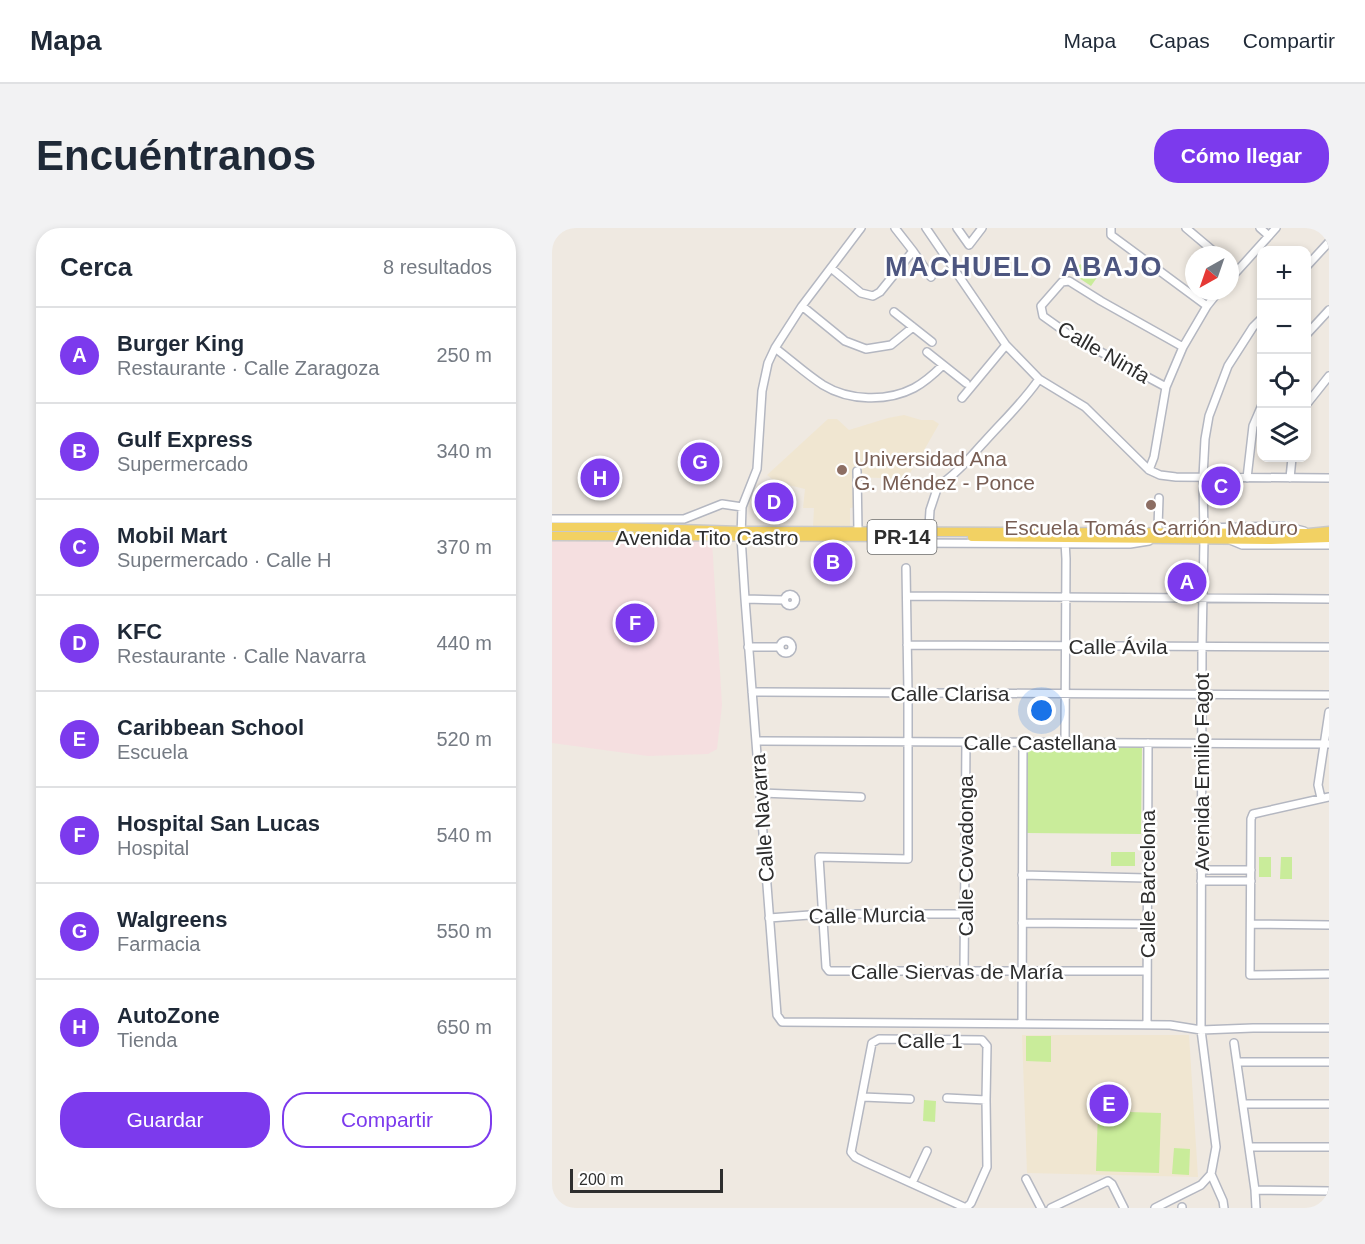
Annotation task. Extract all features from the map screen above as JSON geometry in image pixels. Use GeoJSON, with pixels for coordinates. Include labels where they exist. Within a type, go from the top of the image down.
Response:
{"type":"FeatureCollection","features":[{"type":"Feature","properties":{"kind":"main road","name":"Avenida Tito Castro"},"geometry":{"type":"LineString","coordinates":[[552,527],[618,527],[741,534],[926,539],[1329,531]]}},
{"type":"Feature","properties":{"kind":"main road","name":"Avenida Tito Castro"},"geometry":{"type":"LineString","coordinates":[[552,536],[858,531],[926,539]]}},
{"type":"Feature","properties":{"kind":"main road","name":"Avenida Tito Castro"},"geometry":{"type":"LineString","coordinates":[[1204,533],[1227,539],[1309,540],[1329,538]]}},
{"type":"Feature","properties":{"kind":"street","name":"Calle Navarra"},"geometry":{"type":"LineString","coordinates":[[861,228],[802,306],[768,363],[762,391],[757,469],[742,507],[741,534],[748,647],[777,1015],[782,1022],[1170,1025],[1201,1030],[1329,1028]]}},
{"type":"Feature","properties":{"kind":"street"},"geometry":{"type":"LineString","coordinates":[[895,228],[931,277]]}},
{"type":"Feature","properties":{"kind":"street"},"geometry":{"type":"LineString","coordinates":[[926,228],[1006,345],[1039,379],[1085,407],[1149,470],[1160,475],[1176,477],[1328,478]]}},
{"type":"Feature","properties":{"kind":"street"},"geometry":{"type":"LineString","coordinates":[[957,228],[969,245],[982,228]]}},
{"type":"Feature","properties":{"kind":"street"},"geometry":{"type":"LineString","coordinates":[[1111,228],[1111,235],[1207,306]]}},
{"type":"Feature","properties":{"kind":"street"},"geometry":{"type":"LineString","coordinates":[[1186,228],[1207,246]]}},
{"type":"Feature","properties":{"kind":"street"},"geometry":{"type":"LineString","coordinates":[[1260,228],[1269,236]]}},
{"type":"Feature","properties":{"kind":"street"},"geometry":{"type":"LineString","coordinates":[[1239,268],[1276,228]]}},
{"type":"Feature","properties":{"kind":"street"},"geometry":{"type":"LineString","coordinates":[[1311,262],[1329,242]]}},
{"type":"Feature","properties":{"kind":"street"},"geometry":{"type":"LineString","coordinates":[[831,268],[861,293],[873,296],[880,292],[913,251]]}},
{"type":"Feature","properties":{"kind":"street","name":"Calle Ninfa"},"geometry":{"type":"LineString","coordinates":[[1166,387],[1071,336],[1043,316],[1041,306],[1062,282],[1069,280],[1101,301],[1183,347]]}},
{"type":"Feature","properties":{"kind":"street"},"geometry":{"type":"LineString","coordinates":[[1149,470],[1154,457],[1166,387],[1183,347],[1212,300]]}},
{"type":"Feature","properties":{"kind":"street"},"geometry":{"type":"LineString","coordinates":[[802,306],[845,341],[866,349],[891,345],[913,327]]}},
{"type":"Feature","properties":{"kind":"street"},"geometry":{"type":"LineString","coordinates":[[1311,330],[1329,310]]}},
{"type":"Feature","properties":{"kind":"street"},"geometry":{"type":"LineString","coordinates":[[894,312],[932,342]]}},
{"type":"Feature","properties":{"kind":"street","name":"Avenida Emilio Fagot"},"geometry":{"type":"LineString","coordinates":[[1211,1174],[1216,1147],[1201,1030],[1202,598],[1205,439],[1209,416],[1227,366],[1257,323]]}},
{"type":"Feature","properties":{"kind":"street"},"geometry":{"type":"LineString","coordinates":[[962,398],[1006,345]]}},
{"type":"Feature","properties":{"kind":"street"},"geometry":{"type":"LineString","coordinates":[[775,348],[825,386],[863,397],[891,396],[912,389],[944,365]]}},
{"type":"Feature","properties":{"kind":"street"},"geometry":{"type":"LineString","coordinates":[[927,352],[966,383]]}},
{"type":"Feature","properties":{"kind":"street"},"geometry":{"type":"LineString","coordinates":[[1311,399],[1329,376]]}},
{"type":"Feature","properties":{"kind":"street"},"geometry":{"type":"LineString","coordinates":[[1039,379],[964,464],[948,480],[938,486],[930,510],[926,539],[1064,537],[1130,544],[1144,543],[1157,535],[1159,498]]}},
{"type":"Feature","properties":{"kind":"street"},"geometry":{"type":"LineString","coordinates":[[1247,477],[1253,426],[1261,408]]}},
{"type":"Feature","properties":{"kind":"street"},"geometry":{"type":"LineString","coordinates":[[1290,478],[1292,462]]}},
{"type":"Feature","properties":{"kind":"street"},"geometry":{"type":"LineString","coordinates":[[857,471],[858,531]]}},
{"type":"Feature","properties":{"kind":"street"},"geometry":{"type":"LineString","coordinates":[[552,519],[684,519],[722,504],[742,507]]}},
{"type":"Feature","properties":{"kind":"street"},"geometry":{"type":"LineString","coordinates":[[1064,537],[1065,742]]}},
{"type":"Feature","properties":{"kind":"street"},"geometry":{"type":"LineString","coordinates":[[1227,539],[1242,545],[1329,545]]}},
{"type":"Feature","properties":{"kind":"street","name":"Calle Siervas de María"},"geometry":{"type":"LineString","coordinates":[[906,568],[908,858],[819,857],[826,967],[829,971],[834,972],[1147,971]]}},
{"type":"Feature","properties":{"kind":"street"},"geometry":{"type":"LineString","coordinates":[[907,596],[1329,599]]}},
{"type":"Feature","properties":{"kind":"street"},"geometry":{"type":"LineString","coordinates":[[745,599],[784,600]]}},
{"type":"Feature","properties":{"kind":"street","name":"Calle Ávila"},"geometry":{"type":"LineString","coordinates":[[908,645],[1329,647]]}},
{"type":"Feature","properties":{"kind":"street"},"geometry":{"type":"LineString","coordinates":[[748,647],[780,647]]}},
{"type":"Feature","properties":{"kind":"street","name":"Calle Clarisa"},"geometry":{"type":"LineString","coordinates":[[752,692],[1329,695]]}},
{"type":"Feature","properties":{"kind":"street"},"geometry":{"type":"LineString","coordinates":[[1329,712],[1327,744],[1318,785],[1325,797],[1253,814],[1251,819],[1250,975],[1329,974]]}},
{"type":"Feature","properties":{"kind":"street","name":"Calle Castellana"},"geometry":{"type":"LineString","coordinates":[[756,741],[1327,744]]}},
{"type":"Feature","properties":{"kind":"street","name":"Calle Covadonga"},"geometry":{"type":"LineString","coordinates":[[964,971],[966,742]]}},
{"type":"Feature","properties":{"kind":"street"},"geometry":{"type":"LineString","coordinates":[[1022,1024],[1023,742]]}},
{"type":"Feature","properties":{"kind":"street","name":"Calle Barcelona"},"geometry":{"type":"LineString","coordinates":[[1147,1026],[1148,743]]}},
{"type":"Feature","properties":{"kind":"street"},"geometry":{"type":"LineString","coordinates":[[760,793],[861,797]]}},
{"type":"Feature","properties":{"kind":"street"},"geometry":{"type":"LineString","coordinates":[[1201,870],[1251,870]]}},
{"type":"Feature","properties":{"kind":"street"},"geometry":{"type":"LineString","coordinates":[[1022,875],[1147,878]]}},
{"type":"Feature","properties":{"kind":"street"},"geometry":{"type":"LineString","coordinates":[[1201,881],[1251,881]]}},
{"type":"Feature","properties":{"kind":"street","name":"Calle Murcia"},"geometry":{"type":"LineString","coordinates":[[769,918],[823,914],[965,914]]}},
{"type":"Feature","properties":{"kind":"street"},"geometry":{"type":"LineString","coordinates":[[1022,922],[1147,924]]}},
{"type":"Feature","properties":{"kind":"street"},"geometry":{"type":"LineString","coordinates":[[1251,924],[1329,925]]}},
{"type":"Feature","properties":{"kind":"street"},"geometry":{"type":"LineString","coordinates":[[939,1024],[939,1040]]}},
{"type":"Feature","properties":{"kind":"street","name":"Calle 1"},"geometry":{"type":"LineString","coordinates":[[912,1183],[855,1157],[851,1152],[872,1043],[879,1039],[982,1040],[987,1046],[986,1100]]}},
{"type":"Feature","properties":{"kind":"street"},"geometry":{"type":"LineString","coordinates":[[1234,1043],[1256,1208]]}},
{"type":"Feature","properties":{"kind":"street"},"geometry":{"type":"LineString","coordinates":[[1237,1062],[1329,1062]]}},
{"type":"Feature","properties":{"kind":"street"},"geometry":{"type":"LineString","coordinates":[[863,1097],[910,1099]]}},
{"type":"Feature","properties":{"kind":"street"},"geometry":{"type":"LineString","coordinates":[[927,1151],[912,1183],[966,1208],[971,1203],[987,1167],[986,1100],[947,1098]]}},
{"type":"Feature","properties":{"kind":"street"},"geometry":{"type":"LineString","coordinates":[[1243,1104],[1329,1104]]}},
{"type":"Feature","properties":{"kind":"street"},"geometry":{"type":"LineString","coordinates":[[1249,1147],[1329,1147]]}},
{"type":"Feature","properties":{"kind":"street"},"geometry":{"type":"LineString","coordinates":[[1155,1208],[1201,1185],[1211,1174],[1224,1201],[1224,1208]]}},
{"type":"Feature","properties":{"kind":"street"},"geometry":{"type":"LineString","coordinates":[[1026,1179],[1041,1208]]}},
{"type":"Feature","properties":{"kind":"street"},"geometry":{"type":"LineString","coordinates":[[1051,1208],[1108,1181],[1112,1184],[1124,1208]]}},
{"type":"Feature","properties":{"kind":"street"},"geometry":{"type":"LineString","coordinates":[[1255,1190],[1329,1191]]}},
{"type":"Feature","properties":{"kind":"shaded area","name":"Universidad Ana G. Méndez - Ponce"},"geometry":{"type":"Polygon","coordinates":[[[904,415],[921,420],[933,420],[939,424],[906,479],[855,477],[855,507],[850,508],[850,527],[813,527],[814,508],[803,508],[805,489],[776,482],[767,475],[828,419],[837,419],[849,430],[904,415]]]}},
{"type":"Feature","properties":{"kind":"shaded area"},"geometry":{"type":"Polygon","coordinates":[[[552,541],[712,541],[722,705],[717,749],[708,754],[648,756],[552,743],[552,541]]]}},
{"type":"Feature","properties":{"kind":"shaded area"},"geometry":{"type":"Polygon","coordinates":[[[1022,1035],[1189,1035],[1198,1177],[1027,1173],[1022,1035]]]}},
{"type":"Feature","properties":{"kind":"green space"},"geometry":{"type":"Polygon","coordinates":[[[1080,264],[1098,276],[1091,286],[1073,274],[1080,264]]]}},
{"type":"Feature","properties":{"kind":"green space"},"geometry":{"type":"Polygon","coordinates":[[[1142,747],[1141,834],[1027,833],[1027,749],[1142,747]]]}},
{"type":"Feature","properties":{"kind":"green space"},"geometry":{"type":"Polygon","coordinates":[[[1111,852],[1135,852],[1135,866],[1111,866],[1111,852]]]}},
{"type":"Feature","properties":{"kind":"green space"},"geometry":{"type":"Polygon","coordinates":[[[1259,857],[1271,857],[1271,877],[1259,877],[1259,857]]]}},
{"type":"Feature","properties":{"kind":"green space"},"geometry":{"type":"Polygon","coordinates":[[[1281,857],[1292,857],[1292,879],[1280,879],[1281,857]]]}},
{"type":"Feature","properties":{"kind":"green space"},"geometry":{"type":"Polygon","coordinates":[[[1026,1036],[1051,1036],[1051,1062],[1026,1061],[1026,1036]]]}},
{"type":"Feature","properties":{"kind":"green space"},"geometry":{"type":"Polygon","coordinates":[[[924,1100],[936,1101],[935,1122],[923,1121],[924,1100]]]}},
{"type":"Feature","properties":{"kind":"green space"},"geometry":{"type":"Polygon","coordinates":[[[1098,1111],[1161,1113],[1159,1173],[1096,1171],[1098,1111]]]}},
{"type":"Feature","properties":{"kind":"green space"},"geometry":{"type":"Polygon","coordinates":[[[1174,1148],[1190,1149],[1189,1175],[1172,1174],[1174,1148]]]}},
{"type":"Feature","properties":{"kind":"place","name":"Walgreens"},"geometry":{"type":"Point","coordinates":[700,462]}},
{"type":"Feature","properties":{"kind":"place","name":"Universidad Ana G. Méndez - Ponce"},"geometry":{"type":"Point","coordinates":[842,470]}},
{"type":"Feature","properties":{"kind":"place","name":"AutoZone"},"geometry":{"type":"Point","coordinates":[600,478]}},
{"type":"Feature","properties":{"kind":"place","name":"Mobil Mart"},"geometry":{"type":"Point","coordinates":[1221,486]}},
{"type":"Feature","properties":{"kind":"place","name":"KFC"},"geometry":{"type":"Point","coordinates":[774,502]}},
{"type":"Feature","properties":{"kind":"place","name":"Escuela Tomás Carrión Maduro"},"geometry":{"type":"Point","coordinates":[1151,505]}},
{"type":"Feature","properties":{"kind":"place","name":"Gulf Express"},"geometry":{"type":"Point","coordinates":[833,562]}},
{"type":"Feature","properties":{"kind":"place","name":"Burger King"},"geometry":{"type":"Point","coordinates":[1187,582]}},
{"type":"Feature","properties":{"kind":"place","name":"Hospital San Lucas"},"geometry":{"type":"Point","coordinates":[635,623]}},
{"type":"Feature","properties":{"kind":"place","name":"Caribbean School"},"geometry":{"type":"Point","coordinates":[1109,1104]}},
{"type":"Feature","properties":{"kind":"district","name":"MACHUELO ABAJO"},"geometry":{"type":"Point","coordinates":[1024,267]}}]}
